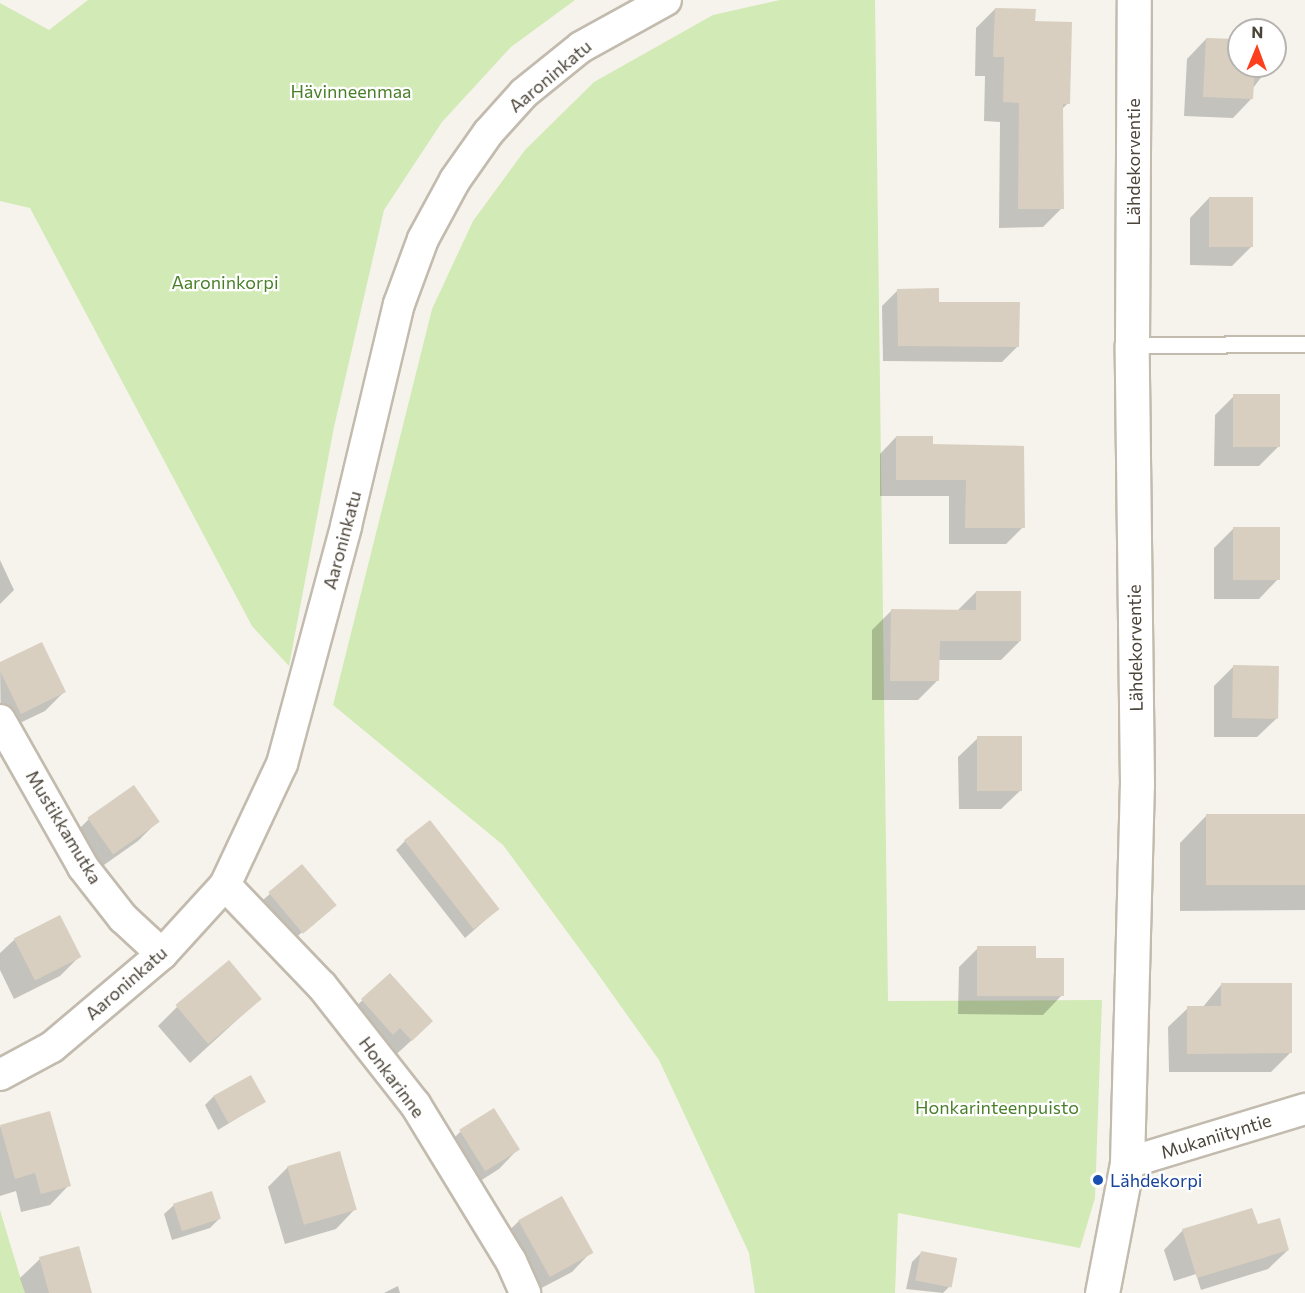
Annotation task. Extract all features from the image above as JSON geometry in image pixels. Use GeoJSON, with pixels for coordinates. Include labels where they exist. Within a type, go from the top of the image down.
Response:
{"type":"FeatureCollection","features":[{"type":"Feature","properties":{"kind":"street","name":"Aaroninkatu"},"geometry":{"type":"LineString","coordinates":[[0,1075],[52,1047],[162,954],[225,885],[282,764],[346,526],[399,304],[423,239],[455,180],[488,133],[524,93],[581,47],[666,0]]}},
{"type":"Feature","properties":{"kind":"street","name":"Lähdekorventie"},"geometry":{"type":"LineString","coordinates":[[1102,1293],[1127,1163],[1137,785],[1132,345],[1134,0]]}},
{"type":"Feature","properties":{"kind":"street","name":"Mustikkamutka"},"geometry":{"type":"LineString","coordinates":[[0,720],[83,867],[123,918],[162,954]]}},
{"type":"Feature","properties":{"kind":"street","name":"Honkarinne"},"geometry":{"type":"LineString","coordinates":[[225,885],[322,986],[415,1104],[511,1261],[525,1293]]}},
{"type":"Feature","properties":{"kind":"street","name":"Mukaniityntie"},"geometry":{"type":"LineString","coordinates":[[1127,1163],[1305,1109]]}},
{"type":"Feature","properties":{"kind":"lane"},"geometry":{"type":"LineString","coordinates":[[1132,345],[1305,344]]}},
{"type":"Feature","properties":{"kind":"green space","name":"Aaroninkorpi"},"geometry":{"type":"Polygon","coordinates":[[[88,0],[575,0],[511,47],[442,122],[384,210],[334,427],[289,666],[252,626],[30,208],[0,201],[0,3],[49,30],[88,0]]]}},
{"type":"Feature","properties":{"kind":"green space","name":"Honkarinteenpuisto"},"geometry":{"type":"Polygon","coordinates":[[[780,0],[875,0],[888,1001],[1102,1000],[1095,1198],[1080,1248],[898,1213],[895,1293],[755,1293],[749,1253],[659,1060],[593,967],[503,845],[333,705],[432,309],[473,221],[525,150],[594,82],[713,15],[780,0]]]}},
{"type":"Feature","properties":{"kind":"green space"},"geometry":{"type":"Polygon","coordinates":[[[0,1210],[8,1237],[25,1293],[0,1293],[0,1210]]]}},
{"type":"Feature","properties":{"kind":"building"},"geometry":{"type":"Polygon","coordinates":[[[995,8],[1036,9],[1035,21],[1072,22],[1070,104],[1063,104],[1064,209],[1018,209],[1019,103],[1003,102],[1004,57],[993,57],[995,8]]]}},
{"type":"Feature","properties":{"kind":"building"},"geometry":{"type":"Polygon","coordinates":[[[1206,38],[1227,39],[1227,78],[1254,78],[1253,99],[1203,97],[1206,38]]]}},
{"type":"Feature","properties":{"kind":"building"},"geometry":{"type":"Polygon","coordinates":[[[1209,197],[1253,197],[1253,247],[1209,247],[1209,197]]]}},
{"type":"Feature","properties":{"kind":"building"},"geometry":{"type":"Polygon","coordinates":[[[939,288],[939,302],[1020,302],[1019,347],[898,346],[897,289],[939,288]]]}},
{"type":"Feature","properties":{"kind":"building"},"geometry":{"type":"Polygon","coordinates":[[[1233,394],[1280,394],[1280,447],[1233,447],[1233,394]]]}},
{"type":"Feature","properties":{"kind":"building"},"geometry":{"type":"Polygon","coordinates":[[[896,436],[933,436],[933,444],[1024,446],[1025,528],[965,528],[966,480],[896,480],[896,436]]]}},
{"type":"Feature","properties":{"kind":"building"},"geometry":{"type":"Polygon","coordinates":[[[1233,527],[1280,527],[1280,580],[1233,580],[1233,527]]]}},
{"type":"Feature","properties":{"kind":"building"},"geometry":{"type":"Polygon","coordinates":[[[976,591],[1021,591],[1021,641],[940,641],[939,681],[890,681],[891,609],[976,610],[976,591]]]}},
{"type":"Feature","properties":{"kind":"building"},"geometry":{"type":"Polygon","coordinates":[[[42,642],[66,692],[21,714],[0,671],[0,662],[42,642]]]}},
{"type":"Feature","properties":{"kind":"building"},"geometry":{"type":"Polygon","coordinates":[[[1233,665],[1279,666],[1278,719],[1232,718],[1233,665]]]}},
{"type":"Feature","properties":{"kind":"building"},"geometry":{"type":"Polygon","coordinates":[[[977,736],[1022,736],[1022,791],[977,791],[977,736]]]}},
{"type":"Feature","properties":{"kind":"building"},"geometry":{"type":"Polygon","coordinates":[[[134,785],[160,822],[113,855],[87,818],[134,785]]]}},
{"type":"Feature","properties":{"kind":"building"},"geometry":{"type":"Polygon","coordinates":[[[1206,814],[1305,814],[1305,885],[1206,885],[1206,814]]]}},
{"type":"Feature","properties":{"kind":"building"},"geometry":{"type":"Polygon","coordinates":[[[430,820],[500,909],[474,929],[404,840],[430,820]]]}},
{"type":"Feature","properties":{"kind":"building"},"geometry":{"type":"Polygon","coordinates":[[[302,864],[337,905],[303,934],[268,892],[302,864]]]}},
{"type":"Feature","properties":{"kind":"building"},"geometry":{"type":"Polygon","coordinates":[[[60,915],[81,957],[35,980],[14,939],[60,915]]]}},
{"type":"Feature","properties":{"kind":"building"},"geometry":{"type":"Polygon","coordinates":[[[977,946],[1036,946],[1036,958],[1064,958],[1064,996],[977,996],[977,946]]]}},
{"type":"Feature","properties":{"kind":"building"},"geometry":{"type":"Polygon","coordinates":[[[229,960],[262,999],[208,1044],[175,1005],[229,960]]]}},
{"type":"Feature","properties":{"kind":"building"},"geometry":{"type":"Polygon","coordinates":[[[390,973],[433,1021],[412,1041],[400,1028],[393,1035],[361,999],[390,973]]]}},
{"type":"Feature","properties":{"kind":"building"},"geometry":{"type":"Polygon","coordinates":[[[1221,983],[1292,983],[1292,1053],[1187,1054],[1187,1006],[1221,1006],[1221,983]]]}},
{"type":"Feature","properties":{"kind":"building"},"geometry":{"type":"Polygon","coordinates":[[[251,1075],[266,1102],[228,1123],[213,1096],[251,1075]]]}},
{"type":"Feature","properties":{"kind":"building"},"geometry":{"type":"Polygon","coordinates":[[[494,1108],[520,1150],[485,1171],[459,1130],[494,1108]]]}},
{"type":"Feature","properties":{"kind":"building"},"geometry":{"type":"Polygon","coordinates":[[[50,1111],[71,1186],[41,1194],[35,1173],[15,1179],[0,1125],[50,1111]]]}},
{"type":"Feature","properties":{"kind":"building"},"geometry":{"type":"Polygon","coordinates":[[[340,1151],[357,1210],[304,1225],[287,1166],[340,1151]]]}},
{"type":"Feature","properties":{"kind":"building"},"geometry":{"type":"Polygon","coordinates":[[[212,1191],[221,1219],[182,1231],[173,1204],[212,1191]]]}},
{"type":"Feature","properties":{"kind":"building"},"geometry":{"type":"Polygon","coordinates":[[[562,1196],[594,1253],[550,1277],[518,1220],[562,1196]]]}},
{"type":"Feature","properties":{"kind":"building"},"geometry":{"type":"Polygon","coordinates":[[[1252,1208],[1258,1224],[1280,1218],[1289,1250],[1197,1278],[1182,1229],[1252,1208]]]}},
{"type":"Feature","properties":{"kind":"building"},"geometry":{"type":"Polygon","coordinates":[[[79,1246],[92,1293],[49,1293],[39,1257],[79,1246]]]}},
{"type":"Feature","properties":{"kind":"building"},"geometry":{"type":"Polygon","coordinates":[[[921,1251],[957,1258],[952,1288],[915,1280],[921,1251]]]}},
{"type":"Feature","properties":{"kind":"place","name":"Lähdekorpi"},"geometry":{"type":"Point","coordinates":[1098,1180]}},
{"type":"Feature","properties":{"kind":"park label","name":"Hävinneenmaa"},"geometry":{"type":"Point","coordinates":[351,91]}}]}
